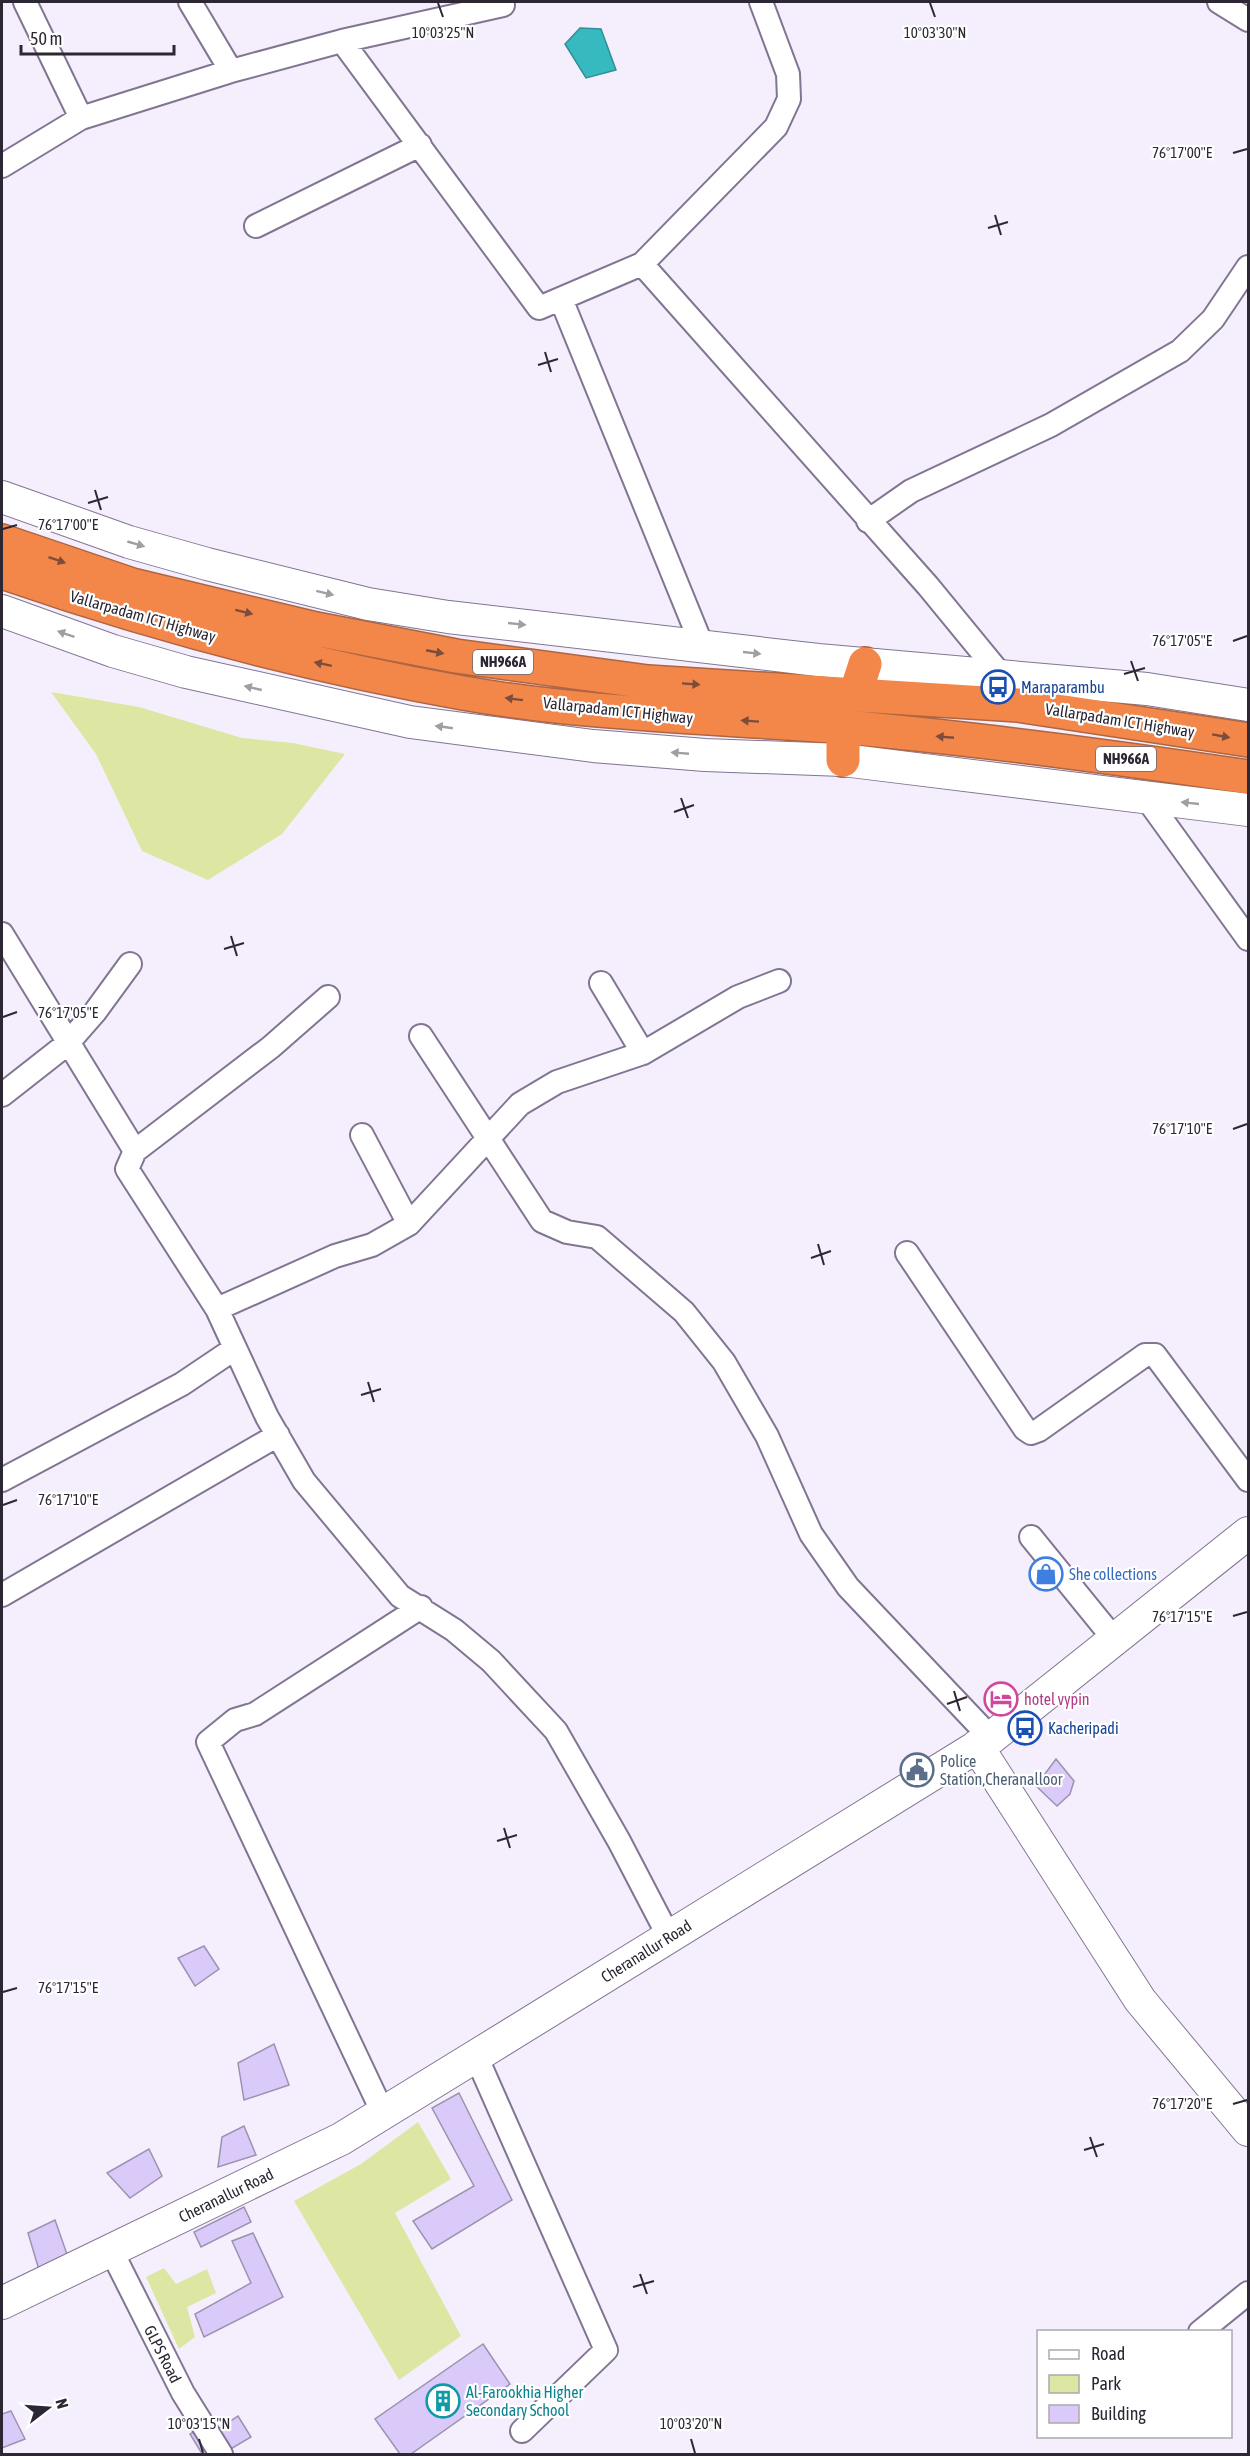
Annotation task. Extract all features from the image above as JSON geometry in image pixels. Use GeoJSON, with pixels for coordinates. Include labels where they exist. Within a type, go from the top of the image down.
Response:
{"type":"FeatureCollection","features":[{"type":"Feature","properties":{"kind":"highway","name":"Vallarpadam ICT Highway"},"geometry":{"type":"LineString","coordinates":[[2,540],[132,585],[316,629],[456,656],[648,681],[1018,705],[1248,741]]}},
{"type":"Feature","properties":{"kind":"highway","name":"Vallarpadam ICT Highway"},"geometry":{"type":"LineString","coordinates":[[2,572],[80,599],[274,654],[465,693],[643,714],[1003,742],[1248,777]]}},
{"type":"Feature","properties":{"kind":"highway"},"geometry":{"type":"LineString","coordinates":[[855,695],[865,664]]}},
{"type":"Feature","properties":{"kind":"highway"},"geometry":{"type":"LineString","coordinates":[[643,714],[648,681]]}},
{"type":"Feature","properties":{"kind":"highway"},"geometry":{"type":"LineString","coordinates":[[1075,751],[1077,713]]}},
{"type":"Feature","properties":{"kind":"highway"},"geometry":{"type":"LineString","coordinates":[[843,728],[843,760]]}},
{"type":"Feature","properties":{"kind":"street"},"geometry":{"type":"LineString","coordinates":[[26,2],[81,118]]}},
{"type":"Feature","properties":{"kind":"street"},"geometry":{"type":"LineString","coordinates":[[190,2],[231,71]]}},
{"type":"Feature","properties":{"kind":"street"},"geometry":{"type":"LineString","coordinates":[[2,166],[81,118],[231,71],[342,41],[503,5],[502,2]]}},
{"type":"Feature","properties":{"kind":"street"},"geometry":{"type":"LineString","coordinates":[[342,41],[539,308],[642,264],[776,127],[789,99],[788,74],[761,2]]}},
{"type":"Feature","properties":{"kind":"street"},"geometry":{"type":"LineString","coordinates":[[1219,2],[1248,21]]}},
{"type":"Feature","properties":{"kind":"street"},"geometry":{"type":"LineString","coordinates":[[256,226],[420,145]]}},
{"type":"Feature","properties":{"kind":"street"},"geometry":{"type":"LineString","coordinates":[[642,264],[928,586],[1001,675]]}},
{"type":"Feature","properties":{"kind":"street"},"geometry":{"type":"LineString","coordinates":[[868,521],[911,491],[1051,425],[1180,351],[1213,319],[1248,267]]}},
{"type":"Feature","properties":{"kind":"street"},"geometry":{"type":"LineString","coordinates":[[561,299],[703,648]]}},
{"type":"Feature","properties":{"kind":"street"},"geometry":{"type":"LineString","coordinates":[[2,497],[129,542],[368,604],[448,617],[703,648],[1147,689],[1248,705]]}},
{"type":"Feature","properties":{"kind":"street"},"geometry":{"type":"LineString","coordinates":[[2,611],[113,651],[186,672],[410,722],[593,746],[671,753],[843,760],[1248,810]]}},
{"type":"Feature","properties":{"kind":"street"},"geometry":{"type":"LineString","coordinates":[[1147,799],[1248,939]]}},
{"type":"Feature","properties":{"kind":"street"},"geometry":{"type":"LineString","coordinates":[[2,934],[67,1044],[135,1151]]}},
{"type":"Feature","properties":{"kind":"street"},"geometry":{"type":"LineString","coordinates":[[2,1095],[67,1044],[96,1012],[130,964]]}},
{"type":"Feature","properties":{"kind":"street"},"geometry":{"type":"LineString","coordinates":[[217,1309],[335,1256],[372,1245],[409,1224],[520,1104],[557,1082],[644,1053],[738,997],[779,981]]}},
{"type":"Feature","properties":{"kind":"street"},"geometry":{"type":"LineString","coordinates":[[601,983],[644,1053]]}},
{"type":"Feature","properties":{"kind":"street"},"geometry":{"type":"LineString","coordinates":[[328,997],[271,1047],[135,1151],[127,1169],[217,1309],[234,1349],[304,1481],[400,1596],[421,1607],[454,1630],[491,1661],[556,1731],[619,1841],[669,1937]]}},
{"type":"Feature","properties":{"kind":"street"},"geometry":{"type":"LineString","coordinates":[[421,1036],[542,1221],[567,1232],[597,1238],[684,1312],[724,1362],[767,1436],[811,1534],[848,1587],[984,1742],[1140,2000],[1248,2130]]}},
{"type":"Feature","properties":{"kind":"street"},"geometry":{"type":"LineString","coordinates":[[362,1135],[409,1224]]}},
{"type":"Feature","properties":{"kind":"street"},"geometry":{"type":"LineString","coordinates":[[907,1253],[1025,1429],[1031,1433],[1039,1430],[1145,1355],[1155,1355],[1248,1480]]}},
{"type":"Feature","properties":{"kind":"street"},"geometry":{"type":"LineString","coordinates":[[2,1480],[182,1384],[234,1349]]}},
{"type":"Feature","properties":{"kind":"street"},"geometry":{"type":"LineString","coordinates":[[2,1595],[278,1435]]}},
{"type":"Feature","properties":{"kind":"street","name":"Cheranallur Road"},"geometry":{"type":"LineString","coordinates":[[2,2303],[341,2139],[383,2114],[984,1742],[1248,1533]]}},
{"type":"Feature","properties":{"kind":"street"},"geometry":{"type":"LineString","coordinates":[[1031,1538],[1114,1640]]}},
{"type":"Feature","properties":{"kind":"street"},"geometry":{"type":"LineString","coordinates":[[383,2114],[208,1742],[235,1720],[255,1714],[421,1607]]}},
{"type":"Feature","properties":{"kind":"street"},"geometry":{"type":"LineString","coordinates":[[476,2056],[606,2350],[522,2431]]}},
{"type":"Feature","properties":{"kind":"street","name":"GLPS Road"},"geometry":{"type":"LineString","coordinates":[[111,2250],[183,2393],[221,2454]]}},
{"type":"Feature","properties":{"kind":"street"},"geometry":{"type":"LineString","coordinates":[[1201,2330],[1248,2293]]}},
{"type":"Feature","properties":{"kind":"green space"},"geometry":{"type":"Polygon","coordinates":[[[51,692],[139,707],[242,738],[293,743],[345,754],[282,834],[208,880],[142,851],[96,754],[51,692]]]}},
{"type":"Feature","properties":{"kind":"green space"},"geometry":{"type":"Polygon","coordinates":[[[418,2122],[451,2179],[395,2213],[461,2336],[399,2380],[294,2201],[361,2164],[418,2122]]]}},
{"type":"Feature","properties":{"kind":"green space"},"geometry":{"type":"Polygon","coordinates":[[[164,2268],[176,2284],[207,2269],[216,2293],[187,2307],[195,2337],[179,2349],[146,2277],[164,2268]]]}},
{"type":"Feature","properties":{"kind":"water"},"geometry":{"type":"Polygon","coordinates":[[[580,28],[601,29],[616,70],[586,78],[565,44],[580,28]]]}},
{"type":"Feature","properties":{"kind":"building"},"geometry":{"type":"Polygon","coordinates":[[[1056,1759],[1074,1781],[1070,1794],[1057,1806],[1036,1786],[1056,1759]]]}},
{"type":"Feature","properties":{"kind":"building"},"geometry":{"type":"Polygon","coordinates":[[[204,1946],[219,1969],[195,1986],[178,1958],[204,1946]]]}},
{"type":"Feature","properties":{"kind":"building"},"geometry":{"type":"Polygon","coordinates":[[[274,2044],[289,2085],[244,2100],[238,2063],[274,2044]]]}},
{"type":"Feature","properties":{"kind":"building"},"geometry":{"type":"Polygon","coordinates":[[[459,2093],[512,2200],[432,2249],[413,2221],[474,2186],[432,2108],[459,2093]]]}},
{"type":"Feature","properties":{"kind":"building"},"geometry":{"type":"Polygon","coordinates":[[[244,2126],[256,2155],[218,2167],[222,2137],[244,2126]]]}},
{"type":"Feature","properties":{"kind":"building"},"geometry":{"type":"Polygon","coordinates":[[[149,2149],[162,2176],[130,2198],[107,2173],[149,2149]]]}},
{"type":"Feature","properties":{"kind":"building"},"geometry":{"type":"Polygon","coordinates":[[[244,2207],[251,2222],[201,2247],[194,2232],[244,2207]]]}},
{"type":"Feature","properties":{"kind":"building"},"geometry":{"type":"Polygon","coordinates":[[[55,2220],[68,2257],[39,2270],[28,2233],[55,2220]]]}},
{"type":"Feature","properties":{"kind":"building"},"geometry":{"type":"Polygon","coordinates":[[[253,2233],[283,2297],[204,2337],[195,2314],[251,2283],[232,2241],[253,2233]]]}},
{"type":"Feature","properties":{"kind":"building","name":"Al-Farookhia Higher Secondary School"},"geometry":{"type":"Polygon","coordinates":[[[483,2344],[510,2384],[411,2454],[400,2454],[375,2419],[483,2344]]]}},
{"type":"Feature","properties":{"kind":"building"},"geometry":{"type":"Polygon","coordinates":[[[11,2411],[25,2439],[2,2448],[2,2414],[11,2411]]]}},
{"type":"Feature","properties":{"kind":"building"},"geometry":{"type":"Polygon","coordinates":[[[238,2416],[251,2437],[229,2450],[218,2429],[238,2416]]]}},
{"type":"Feature","properties":{"kind":"building"},"geometry":{"type":"Polygon","coordinates":[[[201,2428],[211,2443],[201,2452],[190,2434],[201,2428]]]}},
{"type":"Feature","properties":{"kind":"place","name":"Maraparambu"},"geometry":{"type":"Point","coordinates":[998,687]}},
{"type":"Feature","properties":{"kind":"place","name":"She collections"},"geometry":{"type":"Point","coordinates":[1046,1574]}},
{"type":"Feature","properties":{"kind":"place","name":"hotel vypin"},"geometry":{"type":"Point","coordinates":[1001,1699]}},
{"type":"Feature","properties":{"kind":"place","name":"Kacheripadi"},"geometry":{"type":"Point","coordinates":[1025,1728]}},
{"type":"Feature","properties":{"kind":"place","name":"Police Station,Cheranalloor"},"geometry":{"type":"Point","coordinates":[917,1770]}},
{"type":"Feature","properties":{"kind":"place","name":"Al-Farookhia Higher Secondary School"},"geometry":{"type":"Point","coordinates":[443,2401]}}]}
